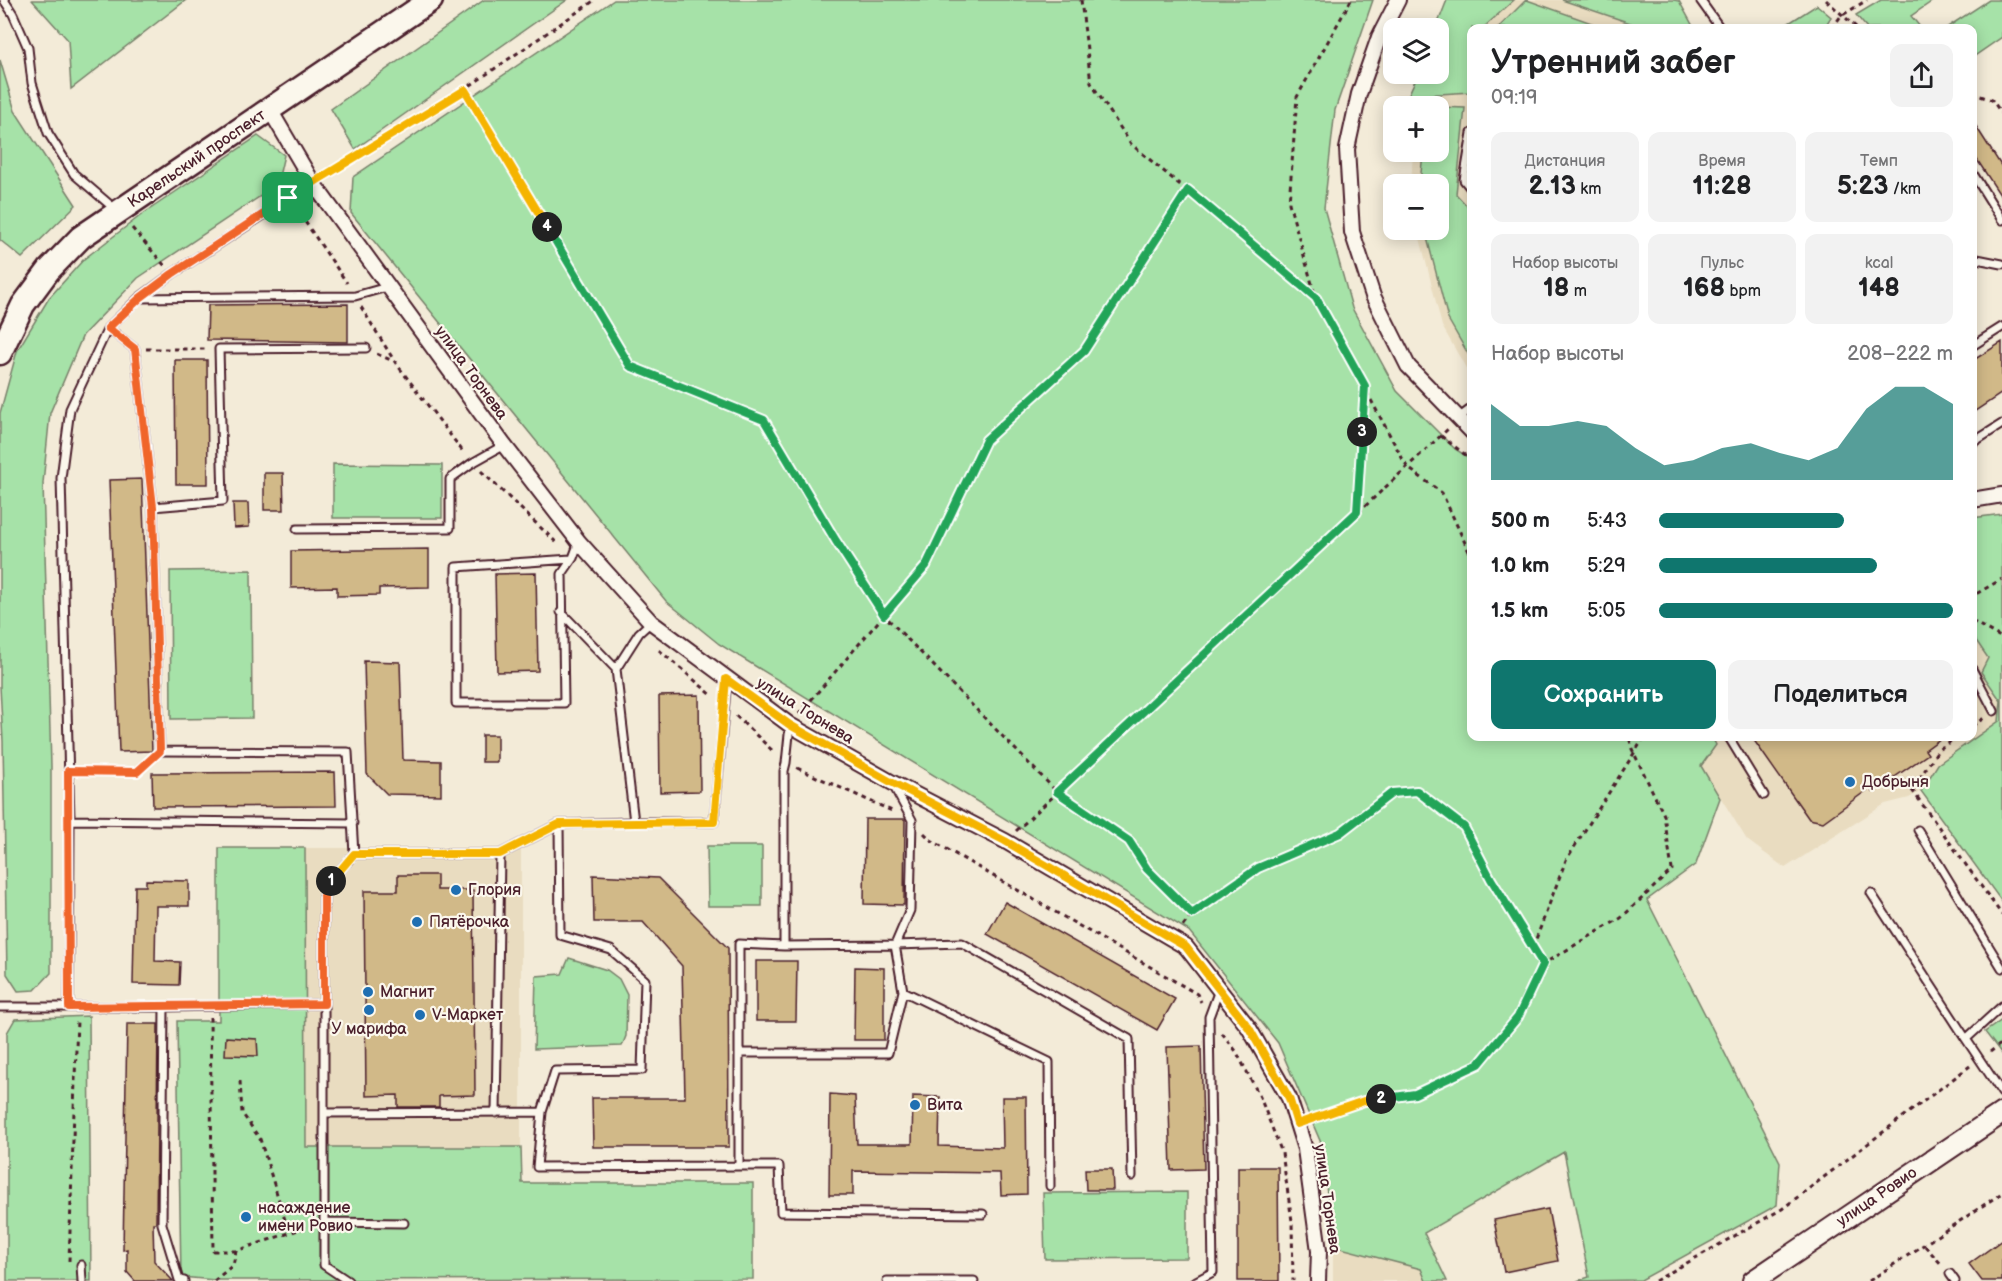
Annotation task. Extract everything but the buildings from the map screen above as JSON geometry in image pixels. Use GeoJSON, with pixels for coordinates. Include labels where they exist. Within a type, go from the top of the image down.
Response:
{"type":"FeatureCollection","features":[{"type":"Feature","properties":{"kind":"main road","name":"Карельский проспект"},"geometry":{"type":"LineString","coordinates":[[0,352],[23,305],[50,270],[81,237],[431,0]]}},
{"type":"Feature","properties":{"kind":"main road","name":"улица Ровио"},"geometry":{"type":"LineString","coordinates":[[1753,1281],[2002,1113]]}},
{"type":"Feature","properties":{"kind":"street"},"geometry":{"type":"LineString","coordinates":[[1398,0],[1380,37],[1359,94],[1347,149],[1352,232],[1372,296],[1408,366],[1467,428]]}},
{"type":"Feature","properties":{"kind":"street","name":"улица Торнева"},"geometry":{"type":"LineString","coordinates":[[270,110],[313,183],[504,445],[579,542],[651,622],[790,725],[891,782],[1005,841],[1186,947],[1249,1028],[1289,1098],[1305,1149],[1319,1251],[1318,1281]]}},
{"type":"Feature","properties":{"kind":"street"},"geometry":{"type":"LineString","coordinates":[[1977,499],[2002,495]]}},
{"type":"Feature","properties":{"kind":"lane"},"geometry":{"type":"LineString","coordinates":[[4,0],[28,48],[32,83],[48,133],[74,174],[118,212]]}},
{"type":"Feature","properties":{"kind":"lane"},"geometry":{"type":"LineString","coordinates":[[1700,0],[1717,24]]}},
{"type":"Feature","properties":{"kind":"lane"},"geometry":{"type":"LineString","coordinates":[[1467,162],[1464,180],[1467,184]]}},
{"type":"Feature","properties":{"kind":"lane"},"geometry":{"type":"LineString","coordinates":[[1977,180],[2002,220]]}},
{"type":"Feature","properties":{"kind":"lane"},"geometry":{"type":"LineString","coordinates":[[73,1007],[61,478],[70,409],[108,328],[140,298],[172,274],[313,183]]}},
{"type":"Feature","properties":{"kind":"lane"},"geometry":{"type":"LineString","coordinates":[[1977,259],[2002,264]]}},
{"type":"Feature","properties":{"kind":"lane"},"geometry":{"type":"LineString","coordinates":[[140,298],[355,296],[387,287]]}},
{"type":"Feature","properties":{"kind":"lane"},"geometry":{"type":"LineString","coordinates":[[1977,343],[2002,327]]}},
{"type":"Feature","properties":{"kind":"lane"},"geometry":{"type":"LineString","coordinates":[[108,328],[135,349],[153,507],[160,751],[348,752],[354,854],[324,889],[324,1265],[348,1281]]}},
{"type":"Feature","properties":{"kind":"lane"},"geometry":{"type":"LineString","coordinates":[[153,507],[223,501],[219,349],[366,348]]}},
{"type":"Feature","properties":{"kind":"lane"},"geometry":{"type":"LineString","coordinates":[[1457,419],[1467,412]]}},
{"type":"Feature","properties":{"kind":"lane"},"geometry":{"type":"LineString","coordinates":[[1977,440],[2002,424]]}},
{"type":"Feature","properties":{"kind":"lane"},"geometry":{"type":"LineString","coordinates":[[297,529],[450,528],[450,479],[471,463],[504,445]]}},
{"type":"Feature","properties":{"kind":"lane"},"geometry":{"type":"LineString","coordinates":[[572,559],[456,567],[456,704],[564,703],[562,574],[572,559],[579,542]]}},
{"type":"Feature","properties":{"kind":"lane"},"geometry":{"type":"LineString","coordinates":[[561,612],[616,669],[634,822]]}},
{"type":"Feature","properties":{"kind":"lane"},"geometry":{"type":"LineString","coordinates":[[616,669],[639,633],[651,622]]}},
{"type":"Feature","properties":{"kind":"lane"},"geometry":{"type":"LineString","coordinates":[[354,854],[500,854],[559,824],[714,822],[726,679]]}},
{"type":"Feature","properties":{"kind":"lane"},"geometry":{"type":"LineString","coordinates":[[1977,679],[1994,711]]}},
{"type":"Feature","properties":{"kind":"lane"},"geometry":{"type":"LineString","coordinates":[[784,946],[784,771],[790,725]]}},
{"type":"Feature","properties":{"kind":"lane"},"geometry":{"type":"LineString","coordinates":[[1731,741],[1764,795]]}},
{"type":"Feature","properties":{"kind":"lane"},"geometry":{"type":"LineString","coordinates":[[739,1053],[888,1053],[903,991],[895,945],[910,910],[912,820],[891,782]]}},
{"type":"Feature","properties":{"kind":"lane"},"geometry":{"type":"LineString","coordinates":[[70,820],[353,823]]}},
{"type":"Feature","properties":{"kind":"lane"},"geometry":{"type":"LineString","coordinates":[[559,824],[560,935],[611,950],[645,980],[642,1070],[555,1071],[542,1112],[537,1167],[779,1166],[781,1212],[983,1214]]}},
{"type":"Feature","properties":{"kind":"lane"},"geometry":{"type":"LineString","coordinates":[[1918,830],[2002,968]]}},
{"type":"Feature","properties":{"kind":"lane"},"geometry":{"type":"LineString","coordinates":[[496,1113],[500,854]]}},
{"type":"Feature","properties":{"kind":"lane"},"geometry":{"type":"LineString","coordinates":[[1870,893],[2002,1093]]}},
{"type":"Feature","properties":{"kind":"lane"},"geometry":{"type":"LineString","coordinates":[[740,1166],[739,944],[784,946],[962,943],[1129,1039],[1132,1176]]}},
{"type":"Feature","properties":{"kind":"lane"},"geometry":{"type":"LineString","coordinates":[[1196,1281],[1213,1272],[1209,1017],[1220,990]]}},
{"type":"Feature","properties":{"kind":"lane"},"geometry":{"type":"LineString","coordinates":[[903,991],[1049,1062],[1050,1186]]}},
{"type":"Feature","properties":{"kind":"lane"},"geometry":{"type":"LineString","coordinates":[[0,1007],[324,1004]]}},
{"type":"Feature","properties":{"kind":"lane"},"geometry":{"type":"LineString","coordinates":[[164,1006],[162,1224],[178,1280],[184,1281]]}},
{"type":"Feature","properties":{"kind":"lane"},"geometry":{"type":"LineString","coordinates":[[1966,1039],[2002,1006]]}},
{"type":"Feature","properties":{"kind":"lane"},"geometry":{"type":"LineString","coordinates":[[325,1113],[542,1112]]}},
{"type":"Feature","properties":{"kind":"lane"},"geometry":{"type":"LineString","coordinates":[[324,1222],[404,1223]]}},
{"type":"Feature","properties":{"kind":"lane"},"geometry":{"type":"LineString","coordinates":[[81,1265],[82,1281]]}},
{"type":"Feature","properties":{"kind":"lane"},"geometry":{"type":"LineString","coordinates":[[1950,1274],[1955,1281]]}},
{"type":"Feature","properties":{"kind":"lane"},"geometry":{"type":"LineString","coordinates":[[888,1281],[974,1281]]}},
{"type":"Feature","properties":{"kind":"path"},"geometry":{"type":"LineString","coordinates":[[313,183],[465,90],[595,0]]}},
{"type":"Feature","properties":{"kind":"path"},"geometry":{"type":"LineString","coordinates":[[1081,0],[1091,83],[1131,144],[1316,298]]}},
{"type":"Feature","properties":{"kind":"path"},"geometry":{"type":"LineString","coordinates":[[1351,0],[1297,97],[1289,202],[1316,298],[1407,467],[1442,493],[1467,547]]}},
{"type":"Feature","properties":{"kind":"path"},"geometry":{"type":"LineString","coordinates":[[1826,0],[1852,24]]}},
{"type":"Feature","properties":{"kind":"path"},"geometry":{"type":"LineString","coordinates":[[1835,24],[1841,16],[1867,0]]}},
{"type":"Feature","properties":{"kind":"path"},"geometry":{"type":"LineString","coordinates":[[465,90],[630,366],[764,420],[836,541],[884,615],[1057,792],[1129,841],[1147,869],[1192,914]]}},
{"type":"Feature","properties":{"kind":"path"},"geometry":{"type":"LineString","coordinates":[[1977,95],[1992,100],[2002,114]]}},
{"type":"Feature","properties":{"kind":"path"},"geometry":{"type":"LineString","coordinates":[[790,725],[926,566],[986,440],[1084,351],[1188,190]]}},
{"type":"Feature","properties":{"kind":"path"},"geometry":{"type":"LineString","coordinates":[[118,212],[172,274]]}},
{"type":"Feature","properties":{"kind":"path"},"geometry":{"type":"LineString","coordinates":[[366,348],[395,362]]}},
{"type":"Feature","properties":{"kind":"path"},"geometry":{"type":"LineString","coordinates":[[135,349],[219,349]]}},
{"type":"Feature","properties":{"kind":"path"},"geometry":{"type":"LineString","coordinates":[[1357,512],[1365,386]]}},
{"type":"Feature","properties":{"kind":"path"},"geometry":{"type":"LineString","coordinates":[[1005,841],[1457,419]]}},
{"type":"Feature","properties":{"kind":"path"},"geometry":{"type":"LineString","coordinates":[[1441,436],[1467,456]]}},
{"type":"Feature","properties":{"kind":"path"},"geometry":{"type":"LineString","coordinates":[[1977,593],[2002,579]]}},
{"type":"Feature","properties":{"kind":"path"},"geometry":{"type":"LineString","coordinates":[[1977,624],[2002,638]]}},
{"type":"Feature","properties":{"kind":"path"},"geometry":{"type":"LineString","coordinates":[[1297,1124],[1364,1101],[1415,1094],[1479,1064],[1518,1017],[1543,964],[1621,918],[1672,870],[1664,815],[1634,754],[1630,741]]}},
{"type":"Feature","properties":{"kind":"path"},"geometry":{"type":"LineString","coordinates":[[1533,947],[1566,860],[1642,741]]}},
{"type":"Feature","properties":{"kind":"path"},"geometry":{"type":"LineString","coordinates":[[1951,741],[1938,750],[1912,790],[2002,915]]}},
{"type":"Feature","properties":{"kind":"path"},"geometry":{"type":"LineString","coordinates":[[68,771],[137,772],[160,751]]}},
{"type":"Feature","properties":{"kind":"path"},"geometry":{"type":"LineString","coordinates":[[1173,939],[1192,914],[1258,868],[1340,833],[1392,793],[1417,791],[1464,827],[1491,879],[1543,964]]}},
{"type":"Feature","properties":{"kind":"path"},"geometry":{"type":"LineString","coordinates":[[210,1006],[213,1251],[236,1251],[324,1222]]}},
{"type":"Feature","properties":{"kind":"path"},"geometry":{"type":"LineString","coordinates":[[69,1270],[73,1007]]}},
{"type":"Feature","properties":{"kind":"path"},"geometry":{"type":"LineString","coordinates":[[1655,1281],[1782,1209],[2002,1042]]}},
{"type":"Feature","properties":{"kind":"path"},"geometry":{"type":"LineString","coordinates":[[240,1081],[242,1113],[260,1139],[289,1233]]}},
{"type":"Feature","properties":{"kind":"path"},"geometry":{"type":"LineString","coordinates":[[1869,1281],[2002,1193]]}},
{"type":"Feature","properties":{"kind":"path"},"geometry":{"type":"LineString","coordinates":[[1925,1246],[1950,1274]]}},
{"type":"Feature","properties":{"kind":"path"},"geometry":{"type":"LineString","coordinates":[[214,1281],[233,1265],[236,1251]]}},
{"type":"Feature","properties":{"kind":"shaded area"},"geometry":{"type":"Polygon","coordinates":[[[1455,0],[1659,0],[1687,24],[1467,24],[1467,370],[1442,326],[1420,240],[1449,240],[1449,174],[1412,174],[1412,162],[1449,162],[1449,96],[1418,96],[1419,84],[1449,84],[1449,26],[1455,0]]]}},
{"type":"Feature","properties":{"kind":"shaded area"},"geometry":{"type":"Polygon","coordinates":[[[1977,642],[1988,658],[1981,672],[2001,701],[1999,721],[1977,737],[1977,642]]]}},
{"type":"Feature","properties":{"kind":"shaded area"},"geometry":{"type":"Polygon","coordinates":[[[1714,741],[1971,741],[1938,764],[1921,791],[1909,798],[1885,804],[1785,868],[1747,840],[1701,766],[1716,745],[1714,741]]]}},
{"type":"Feature","properties":{"kind":"shaded area"},"geometry":{"type":"Polygon","coordinates":[[[305,848],[521,848],[521,1147],[305,1147],[305,848]]]}},
{"type":"Feature","properties":{"kind":"shaded area"},"geometry":{"type":"Polygon","coordinates":[[[1333,1246],[1421,1269],[1426,1281],[1333,1281],[1333,1246]]]}},
{"type":"Feature","properties":{"kind":"green space"},"geometry":{"type":"Polygon","coordinates":[[[32,0],[186,0],[71,89],[68,40],[32,0]]]}},
{"type":"Feature","properties":{"kind":"green space"},"geometry":{"type":"Polygon","coordinates":[[[484,0],[567,0],[355,149],[331,109],[484,0]]]}},
{"type":"Feature","properties":{"kind":"green space"},"geometry":{"type":"Polygon","coordinates":[[[614,0],[1373,0],[1335,110],[1324,208],[1352,308],[1397,391],[1455,449],[1467,456],[1467,741],[1714,741],[1716,745],[1701,766],[1720,798],[1696,864],[1647,900],[1780,1162],[1777,1205],[1641,1280],[1577,1281],[1589,1277],[1564,1152],[1424,1233],[1447,1281],[1426,1281],[1421,1269],[1333,1246],[1321,1143],[1278,1043],[1189,931],[719,644],[666,601],[351,213],[353,177],[614,0]]]}},
{"type":"Feature","properties":{"kind":"green space"},"geometry":{"type":"Polygon","coordinates":[[[1447,0],[1514,0],[1487,24],[1467,24],[1467,92],[1408,96],[1413,84],[1449,84],[1449,18],[1440,18],[1447,0]]]}},
{"type":"Feature","properties":{"kind":"green space"},"geometry":{"type":"Polygon","coordinates":[[[1526,0],[1594,24],[1502,24],[1526,0]]]}},
{"type":"Feature","properties":{"kind":"green space"},"geometry":{"type":"Polygon","coordinates":[[[1562,0],[1674,0],[1679,1],[1692,24],[1633,24],[1562,0]]]}},
{"type":"Feature","properties":{"kind":"green space"},"geometry":{"type":"Polygon","coordinates":[[[1881,0],[1934,0],[1911,16],[1918,24],[1864,24],[1856,15],[1881,0]]]}},
{"type":"Feature","properties":{"kind":"green space"},"geometry":{"type":"Polygon","coordinates":[[[1989,0],[2002,0],[2002,37],[1977,54],[1977,24],[1952,24],[1989,0]]]}},
{"type":"Feature","properties":{"kind":"green space"},"geometry":{"type":"Polygon","coordinates":[[[1817,5],[1831,17],[1827,24],[1787,24],[1817,5]]]}},
{"type":"Feature","properties":{"kind":"green space"},"geometry":{"type":"Polygon","coordinates":[[[0,60],[15,111],[76,205],[22,258],[0,240],[0,60]]]}},
{"type":"Feature","properties":{"kind":"green space"},"geometry":{"type":"Polygon","coordinates":[[[1449,107],[1465,108],[1456,194],[1467,206],[1467,352],[1448,319],[1428,240],[1449,240],[1449,174],[1421,174],[1422,162],[1449,162],[1449,107]]]}},
{"type":"Feature","properties":{"kind":"green space"},"geometry":{"type":"Polygon","coordinates":[[[258,136],[284,155],[277,185],[138,278],[83,335],[50,413],[43,483],[51,766],[51,973],[35,990],[18,991],[7,974],[0,687],[0,413],[17,351],[49,298],[84,259],[140,216],[258,136]]]}},
{"type":"Feature","properties":{"kind":"green space"},"geometry":{"type":"Polygon","coordinates":[[[333,464],[442,465],[442,518],[333,518],[333,464]]]}},
{"type":"Feature","properties":{"kind":"green space"},"geometry":{"type":"Polygon","coordinates":[[[2002,514],[2002,902],[1921,791],[1938,764],[1971,741],[1977,741],[1977,737],[1999,721],[2001,701],[1981,672],[1988,658],[1977,642],[1977,517],[2002,514]]]}},
{"type":"Feature","properties":{"kind":"green space"},"geometry":{"type":"Polygon","coordinates":[[[251,570],[252,718],[171,719],[170,571],[251,570]]]}},
{"type":"Feature","properties":{"kind":"green space"},"geometry":{"type":"Polygon","coordinates":[[[707,846],[762,846],[762,906],[708,906],[707,846]]]}},
{"type":"Feature","properties":{"kind":"green space"},"geometry":{"type":"Polygon","coordinates":[[[219,848],[305,848],[306,1147],[521,1147],[522,1183],[753,1183],[753,1279],[215,1280],[181,1277],[177,1021],[219,1021],[219,848]]]}},
{"type":"Feature","properties":{"kind":"green space"},"geometry":{"type":"Polygon","coordinates":[[[569,958],[607,970],[619,979],[627,995],[626,1036],[622,1046],[534,1049],[536,976],[562,974],[569,958]]]}},
{"type":"Feature","properties":{"kind":"green space"},"geometry":{"type":"Polygon","coordinates":[[[89,1016],[91,1281],[7,1281],[7,1033],[15,1019],[89,1016]]]}},
{"type":"Feature","properties":{"kind":"green space"},"geometry":{"type":"Polygon","coordinates":[[[2002,1020],[2002,1054],[1985,1032],[2002,1020]]]}},
{"type":"Feature","properties":{"kind":"green space"},"geometry":{"type":"Polygon","coordinates":[[[1187,1192],[1187,1258],[1045,1259],[1043,1193],[1187,1192]]]}},
{"type":"Feature","properties":{"kind":"place","name":"Добрыня"},"geometry":{"type":"Point","coordinates":[1850,782]}},
{"type":"Feature","properties":{"kind":"place","name":"Глория"},"geometry":{"type":"Point","coordinates":[456,890]}},
{"type":"Feature","properties":{"kind":"place","name":"Пятёрочка"},"geometry":{"type":"Point","coordinates":[417,922]}},
{"type":"Feature","properties":{"kind":"place","name":"Магнит"},"geometry":{"type":"Point","coordinates":[368,992]}},
{"type":"Feature","properties":{"kind":"place","name":"У марифа"},"geometry":{"type":"Point","coordinates":[369,1010]}},
{"type":"Feature","properties":{"kind":"place","name":"V-Маркет"},"geometry":{"type":"Point","coordinates":[420,1015]}},
{"type":"Feature","properties":{"kind":"place","name":"Вита"},"geometry":{"type":"Point","coordinates":[915,1105]}},
{"type":"Feature","properties":{"kind":"place","name":"насаждение имени Ровио"},"geometry":{"type":"Point","coordinates":[246,1217]}},
{"type":"Feature","properties":{"kind":"route"},"geometry":{"type":"LineString","coordinates":[[465,90],[630,366],[764,420],[836,541],[884,615],[926,566],[986,440],[1084,351],[1188,190],[1316,298],[1365,386],[1357,512],[1057,792],[1129,841],[1147,869],[1192,914],[1258,868],[1340,833],[1392,793],[1417,791],[1464,827],[1491,879],[1543,964],[1518,1017],[1479,1064],[1415,1094],[1364,1101],[1297,1124],[1289,1098],[1249,1028],[1186,947],[1005,841],[891,782],[790,725],[726,679],[714,822],[559,824],[500,854],[354,854],[324,889],[324,1004],[69,1007],[68,771],[137,772],[160,751],[153,507],[135,349],[108,328],[140,298],[172,274],[288,198],[465,90]]}}]}
